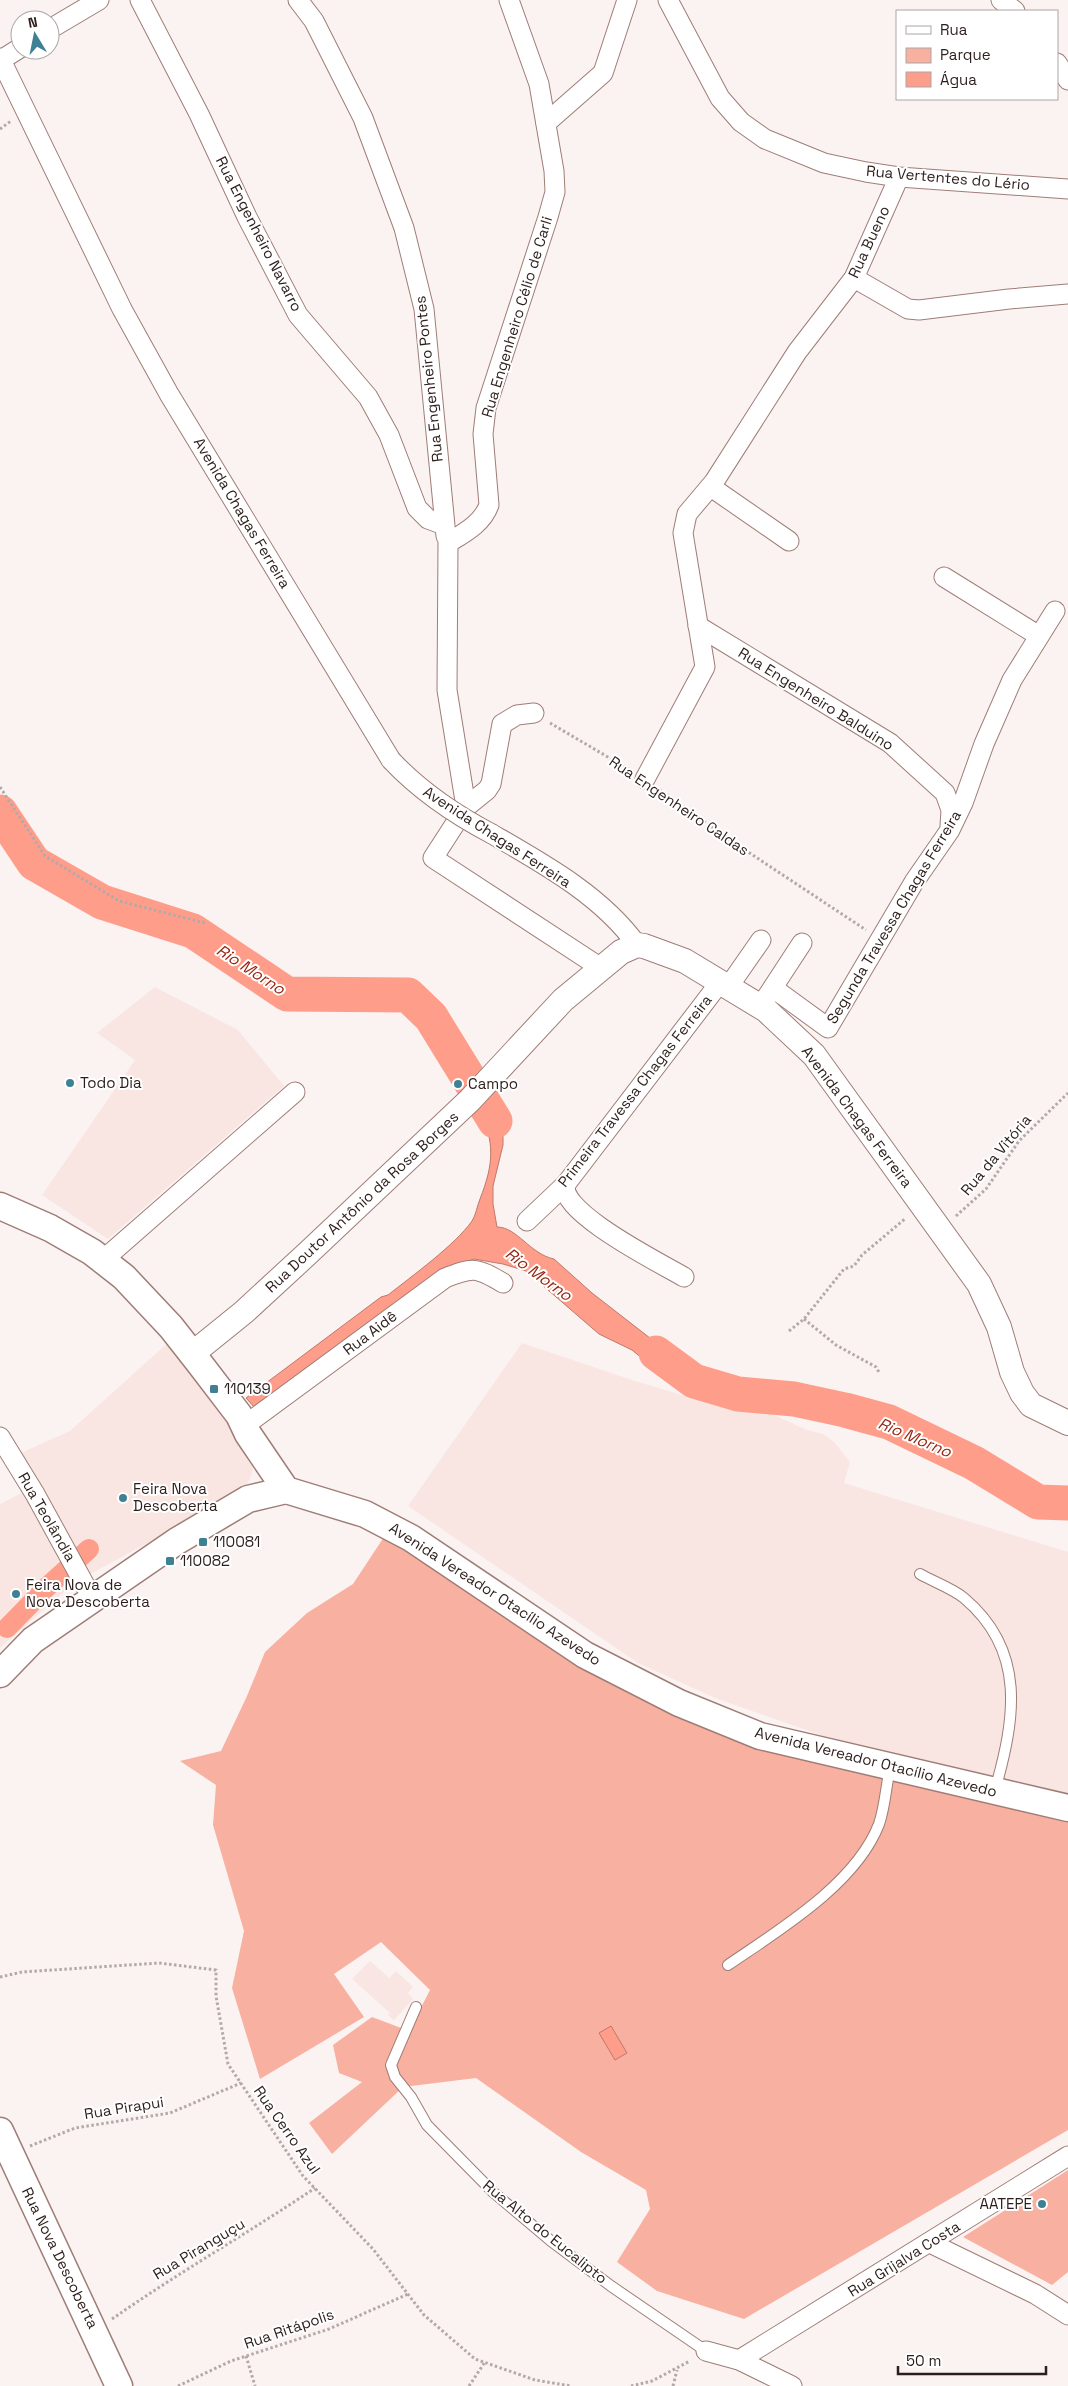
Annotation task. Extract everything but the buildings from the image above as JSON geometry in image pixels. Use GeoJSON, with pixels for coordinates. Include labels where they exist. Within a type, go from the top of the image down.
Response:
{"type":"FeatureCollection","features":[{"type":"Feature","properties":{"kind":"main road"},"geometry":{"type":"LineString","coordinates":[[0,1206],[50,1228],[103,1260],[124,1277],[172,1328],[239,1415],[244,1426],[286,1490],[260,1494],[223,1512],[92,1598],[33,1640],[0,1674]]}},
{"type":"Feature","properties":{"kind":"main road","name":"Avenida Vereador Otacílio Azevedo"},"geometry":{"type":"LineString","coordinates":[[286,1490],[365,1514],[411,1538],[585,1655],[679,1703],[760,1736],[1068,1808]]}},
{"type":"Feature","properties":{"kind":"main road","name":"Rua Nova Descoberta"},"geometry":{"type":"LineString","coordinates":[[5,2143],[95,2331],[119,2386]]}},
{"type":"Feature","properties":{"kind":"street"},"geometry":{"type":"LineString","coordinates":[[60,23],[99,0]]}},
{"type":"Feature","properties":{"kind":"street","name":"Rua Engenheiro Navarro"},"geometry":{"type":"LineString","coordinates":[[140,0],[199,114],[247,217],[298,315],[368,397],[389,435],[417,508],[446,534]]}},
{"type":"Feature","properties":{"kind":"street","name":"Rua Engenheiro Pontes"},"geometry":{"type":"LineString","coordinates":[[298,0],[314,21],[363,118],[404,228],[424,309],[446,534]]}},
{"type":"Feature","properties":{"kind":"street","name":"Rua Engenheiro Célio de Carli"},"geometry":{"type":"LineString","coordinates":[[446,534],[474,526],[486,515],[489,506],[483,434],[486,408],[555,192],[554,171],[540,84],[509,0]]}},
{"type":"Feature","properties":{"kind":"street"},"geometry":{"type":"LineString","coordinates":[[546,123],[603,73],[627,0]]}},
{"type":"Feature","properties":{"kind":"street","name":"Rua Vertentes do Lério"},"geometry":{"type":"LineString","coordinates":[[668,0],[720,98],[741,122],[765,139],[824,163],[899,176],[1068,189]]}},
{"type":"Feature","properties":{"kind":"street"},"geometry":{"type":"LineString","coordinates":[[1001,0],[1014,10]]}},
{"type":"Feature","properties":{"kind":"street","name":"Avenida Chagas Ferreira"},"geometry":{"type":"LineString","coordinates":[[0,59],[122,309],[174,402],[391,760],[423,792],[449,810],[542,864],[603,907],[620,923],[637,945],[664,952],[725,984],[767,997],[814,1055],[924,1206],[988,1301],[999,1327],[1012,1372],[1022,1393],[1031,1405],[1068,1423]]}},
{"type":"Feature","properties":{"kind":"street"},"geometry":{"type":"LineString","coordinates":[[1058,65],[1068,80]]}},
{"type":"Feature","properties":{"kind":"street","name":"Rua Bueno"},"geometry":{"type":"LineString","coordinates":[[645,779],[705,667],[683,533],[687,514],[710,487],[797,352],[854,278],[899,176]]}},
{"type":"Feature","properties":{"kind":"street"},"geometry":{"type":"LineString","coordinates":[[854,278],[908,309],[919,310],[1068,294]]}},
{"type":"Feature","properties":{"kind":"street"},"geometry":{"type":"LineString","coordinates":[[710,487],[789,541]]}},
{"type":"Feature","properties":{"kind":"street"},"geometry":{"type":"LineString","coordinates":[[446,534],[447,690],[466,807]]}},
{"type":"Feature","properties":{"kind":"street"},"geometry":{"type":"LineString","coordinates":[[944,577],[1039,636]]}},
{"type":"Feature","properties":{"kind":"street","name":"Segunda Travessa Chagas Ferreira"},"geometry":{"type":"LineString","coordinates":[[767,997],[828,1028],[882,940],[914,882],[950,830],[1012,680],[1055,611]]}},
{"type":"Feature","properties":{"kind":"street","name":"Rua Engenheiro Balduino"},"geometry":{"type":"LineString","coordinates":[[698,626],[890,743],[945,793],[951,810],[950,830]]}},
{"type":"Feature","properties":{"kind":"street"},"geometry":{"type":"LineString","coordinates":[[534,714],[517,714],[502,724],[491,784],[487,790],[466,807],[433,858],[600,968]]}},
{"type":"Feature","properties":{"kind":"street","name":"Primeira Travessa Chagas Ferreira"},"geometry":{"type":"LineString","coordinates":[[527,1221],[566,1184],[761,940]]}},
{"type":"Feature","properties":{"kind":"street"},"geometry":{"type":"LineString","coordinates":[[767,997],[802,943]]}},
{"type":"Feature","properties":{"kind":"street","name":"Rua Doutor Antônio da Rosa Borges"},"geometry":{"type":"LineString","coordinates":[[192,1354],[244,1312],[470,1100],[548,1014],[600,968],[621,952],[637,945]]}},
{"type":"Feature","properties":{"kind":"street"},"geometry":{"type":"LineString","coordinates":[[103,1260],[295,1092]]}},
{"type":"Feature","properties":{"kind":"street"},"geometry":{"type":"LineString","coordinates":[[566,1184],[565,1192],[567,1197],[585,1216],[684,1277]]}},
{"type":"Feature","properties":{"kind":"street","name":"Rua Aidê"},"geometry":{"type":"LineString","coordinates":[[244,1426],[445,1278],[468,1269],[486,1273],[503,1283]]}},
{"type":"Feature","properties":{"kind":"street","name":"Rua Teolândia"},"geometry":{"type":"LineString","coordinates":[[0,1438],[35,1494],[92,1598]]}},
{"type":"Feature","properties":{"kind":"street","name":"Rua Grijalva Costa"},"geometry":{"type":"LineString","coordinates":[[739,2360],[1068,2156]]}},
{"type":"Feature","properties":{"kind":"street"},"geometry":{"type":"LineString","coordinates":[[930,2243],[1035,2294],[1068,2316]]}},
{"type":"Feature","properties":{"kind":"street","name":"Rua Alto do Eucalipto"},"geometry":{"type":"LineString","coordinates":[[706,2351],[739,2360],[792,2386]]}},
{"type":"Feature","properties":{"kind":"lane"},"geometry":{"type":"LineString","coordinates":[[920,1574],[963,1597],[992,1627],[1009,1666],[1012,1687],[1006,1752],[995,1790]]}},
{"type":"Feature","properties":{"kind":"lane"},"geometry":{"type":"LineString","coordinates":[[728,1965],[805,1912],[836,1883],[867,1847],[879,1822],[890,1766]]}},
{"type":"Feature","properties":{"kind":"lane","name":"Rua Alto do Eucalipto"},"geometry":{"type":"LineString","coordinates":[[416,2007],[391,2065],[395,2077],[411,2098],[427,2125],[493,2192],[551,2241],[611,2286],[706,2351]]}},
{"type":"Feature","properties":{"kind":"path","name":"Rua Engenheiro Caldas"},"geometry":{"type":"LineString","coordinates":[[534,714],[645,779],[733,842],[882,940]]}},
{"type":"Feature","properties":{"kind":"path"},"geometry":{"type":"LineString","coordinates":[[0,787],[45,856],[119,901],[205,923]]}},
{"type":"Feature","properties":{"kind":"path","name":"Rua da Vitória"},"geometry":{"type":"LineString","coordinates":[[940,1230],[986,1190],[1019,1141],[1068,1093]]}},
{"type":"Feature","properties":{"kind":"path"},"geometry":{"type":"LineString","coordinates":[[789,1331],[804,1319],[844,1269],[854,1266],[862,1254],[883,1236],[924,1206]]}},
{"type":"Feature","properties":{"kind":"path"},"geometry":{"type":"LineString","coordinates":[[804,1319],[836,1345],[876,1367],[880,1374]]}},
{"type":"Feature","properties":{"kind":"path","name":"Rua Cerro Azul"},"geometry":{"type":"LineString","coordinates":[[0,1977],[22,1972],[158,1963],[216,1970],[216,1996],[228,2064],[303,2176],[374,2249],[424,2315],[475,2359],[544,2384],[572,2386]]}},
{"type":"Feature","properties":{"kind":"path","name":"Rua Pirapui"},"geometry":{"type":"LineString","coordinates":[[5,2143],[75,2128],[170,2113],[241,2083]]}},
{"type":"Feature","properties":{"kind":"path","name":"Rua Piranguçu"},"geometry":{"type":"LineString","coordinates":[[95,2331],[172,2278],[315,2188]]}},
{"type":"Feature","properties":{"kind":"path","name":"Rua Ritápolis"},"geometry":{"type":"LineString","coordinates":[[178,2386],[231,2361],[329,2329],[408,2294]]}},
{"type":"Feature","properties":{"kind":"path"},"geometry":{"type":"LineString","coordinates":[[246,2356],[255,2386]]}},
{"type":"Feature","properties":{"kind":"path"},"geometry":{"type":"LineString","coordinates":[[469,2386],[485,2362]]}},
{"type":"Feature","properties":{"kind":"path"},"geometry":{"type":"LineString","coordinates":[[631,2386],[652,2381],[677,2369],[673,2386]]}},
{"type":"Feature","properties":{"kind":"shaded area"},"geometry":{"type":"Polygon","coordinates":[[[155,987],[238,1030],[284,1086],[108,1239],[42,1195],[135,1060],[97,1033],[155,987]]]}},
{"type":"Feature","properties":{"kind":"shaded area","name":"Feira Nova Descoberta"},"geometry":{"type":"Polygon","coordinates":[[[171,1340],[223,1401],[255,1461],[250,1479],[243,1491],[74,1583],[0,1648],[0,1504],[22,1493],[5,1460],[70,1431],[171,1340]]]}},
{"type":"Feature","properties":{"kind":"shaded area"},"geometry":{"type":"Polygon","coordinates":[[[522,1343],[692,1398],[694,1391],[743,1401],[807,1430],[823,1434],[834,1442],[850,1462],[844,1483],[1068,1552],[1068,1793],[832,1739],[715,1698],[638,1663],[408,1506],[522,1343]]]}},
{"type":"Feature","properties":{"kind":"shaded area"},"geometry":{"type":"Polygon","coordinates":[[[370,1961],[389,1978],[396,1971],[413,1987],[408,1993],[413,1999],[394,2020],[388,2015],[390,2013],[352,1979],[370,1961]]]}},
{"type":"Feature","properties":{"kind":"green space"},"geometry":{"type":"Polygon","coordinates":[[[384,1537],[475,1595],[726,1734],[1068,1819],[1068,2130],[744,2319],[657,2291],[617,2262],[650,2209],[646,2190],[581,2152],[476,2078],[403,2087],[332,2154],[309,2123],[362,2082],[339,2073],[333,2045],[372,2017],[409,2031],[430,1990],[381,1942],[334,1974],[364,2017],[260,2079],[232,1988],[244,1931],[213,1825],[216,1785],[180,1761],[221,1751],[265,1652],[307,1613],[353,1584],[384,1537]]]}},
{"type":"Feature","properties":{"kind":"green space","name":"AATEPE"},"geometry":{"type":"Polygon","coordinates":[[[1068,2170],[1068,2272],[1052,2285],[963,2237],[1068,2170]]]}},
{"type":"Feature","properties":{"kind":"water"},"geometry":{"type":"Polygon","coordinates":[[[495,1094],[503,1115],[503,1145],[493,1186],[493,1204],[497,1227],[511,1231],[538,1252],[554,1259],[592,1293],[695,1373],[694,1386],[649,1364],[632,1350],[599,1334],[526,1271],[503,1264],[474,1259],[444,1270],[255,1408],[246,1398],[381,1297],[388,1295],[409,1279],[455,1240],[472,1221],[485,1186],[491,1153],[488,1132],[479,1107],[495,1094]]]}},
{"type":"Feature","properties":{"kind":"water"},"geometry":{"type":"Polygon","coordinates":[[[611,2026],[627,2053],[615,2060],[599,2033],[611,2026]]]}},
{"type":"Feature","properties":{"kind":"waterway","name":"Rio Morno"},"geometry":{"type":"LineString","coordinates":[[0,812],[34,863],[102,902],[193,931],[287,994],[408,995],[431,1017],[495,1121]]}},
{"type":"Feature","properties":{"kind":"waterway","name":"Rio Morno"},"geometry":{"type":"LineString","coordinates":[[656,1353],[694,1381],[738,1394],[794,1399],[889,1422],[974,1463],[1038,1502],[1068,1503]]}},
{"type":"Feature","properties":{"kind":"waterway"},"geometry":{"type":"LineString","coordinates":[[7,1628],[47,1587],[89,1549]]}},
{"type":"Feature","properties":{"kind":"place","name":"Todo Dia"},"geometry":{"type":"Point","coordinates":[70,1083]}},
{"type":"Feature","properties":{"kind":"place","name":"Campo"},"geometry":{"type":"Point","coordinates":[458,1084]}},
{"type":"Feature","properties":{"kind":"place","name":"110139"},"geometry":{"type":"Point","coordinates":[214,1389]}},
{"type":"Feature","properties":{"kind":"place","name":"Feira Nova Descoberta"},"geometry":{"type":"Point","coordinates":[123,1498]}},
{"type":"Feature","properties":{"kind":"place","name":"110081"},"geometry":{"type":"Point","coordinates":[203,1542]}},
{"type":"Feature","properties":{"kind":"place","name":"110082"},"geometry":{"type":"Point","coordinates":[170,1561]}},
{"type":"Feature","properties":{"kind":"place","name":"Feira Nova de Nova Descoberta"},"geometry":{"type":"Point","coordinates":[16,1594]}},
{"type":"Feature","properties":{"kind":"place","name":"AATEPE"},"geometry":{"type":"Point","coordinates":[1042,2204]}}]}
